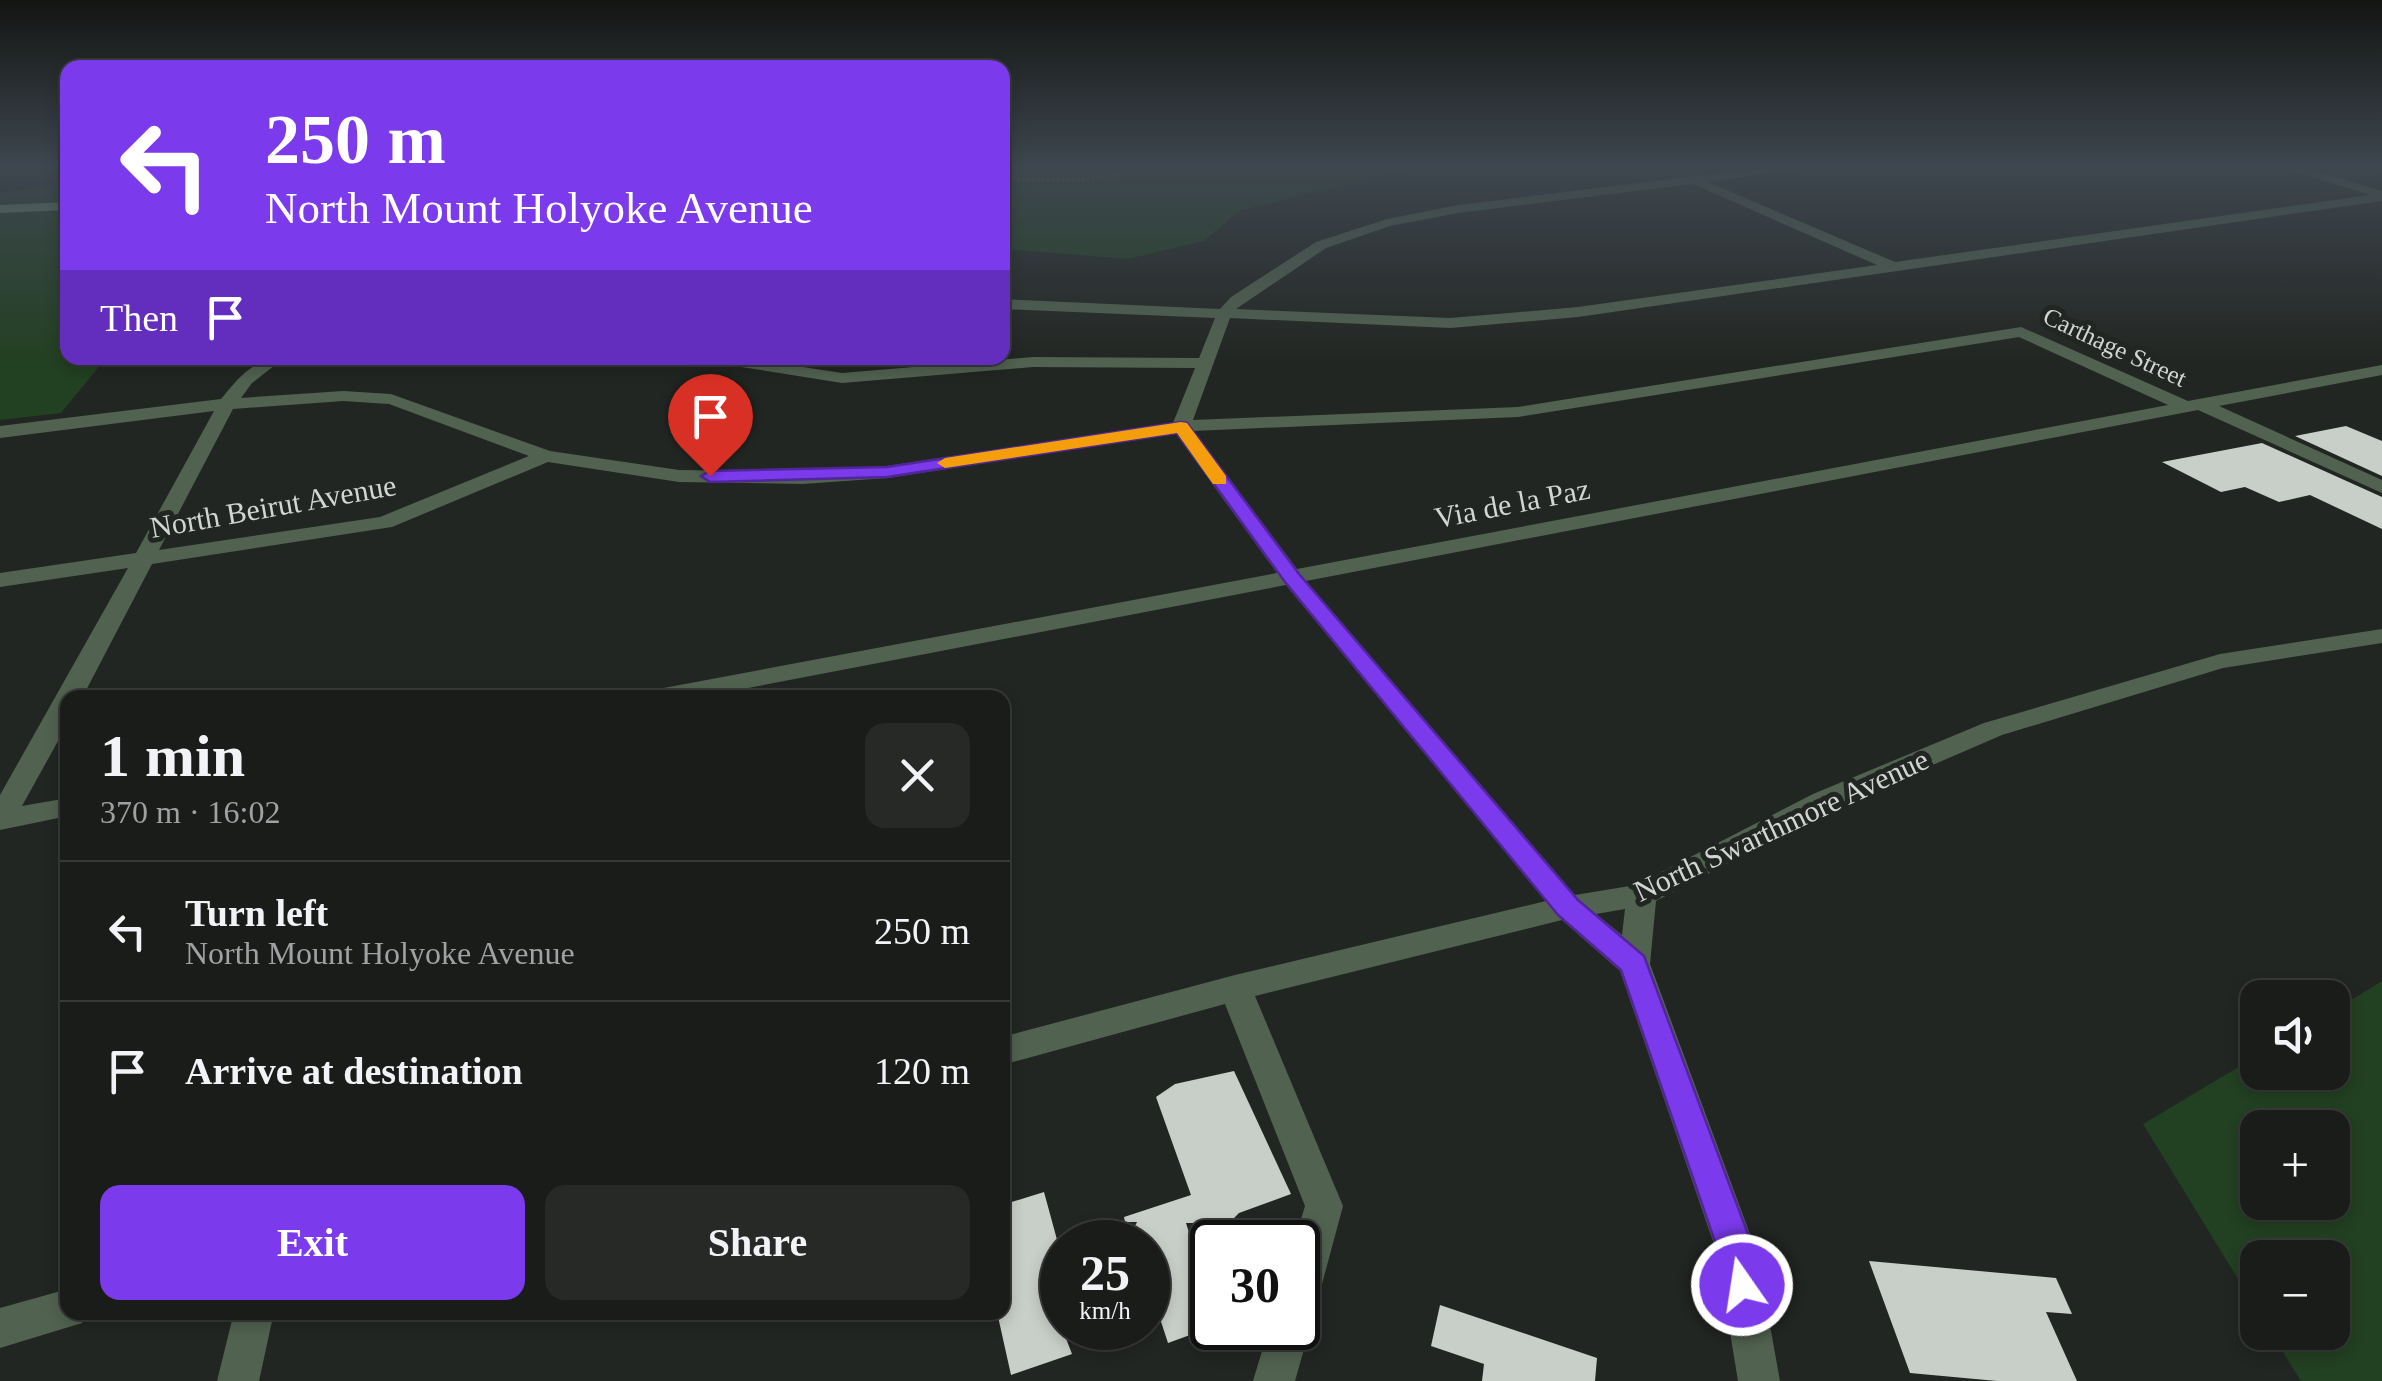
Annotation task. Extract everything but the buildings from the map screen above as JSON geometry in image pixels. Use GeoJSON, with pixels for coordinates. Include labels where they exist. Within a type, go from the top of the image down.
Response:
{"type":"FeatureCollection","features":[{"type":"Feature","properties":{"kind":"street"},"geometry":{"type":"LineString","coordinates":[[1181,427],[1224,314],[1236,300],[1322,245],[1359,232]]}},
{"type":"Feature","properties":{"kind":"street"},"geometry":{"type":"LineString","coordinates":[[1814,232],[1890,266]]}},
{"type":"Feature","properties":{"kind":"street"},"geometry":{"type":"LineString","coordinates":[[1010,304],[1450,324],[1578,312],[2126,232]]}},
{"type":"Feature","properties":{"kind":"street","name":"Carthage Street"},"geometry":{"type":"LineString","coordinates":[[1181,427],[1518,412],[2021,332],[2382,486]]}},
{"type":"Feature","properties":{"kind":"street"},"geometry":{"type":"LineString","coordinates":[[1010,364],[1206,363]]}},
{"type":"Feature","properties":{"kind":"street"},"geometry":{"type":"LineString","coordinates":[[72,690],[227,404],[246,379],[266,365]]}},
{"type":"Feature","properties":{"kind":"street"},"geometry":{"type":"LineString","coordinates":[[760,365],[842,378],[997,365]]}},
{"type":"Feature","properties":{"kind":"street","name":"Via de la Paz"},"geometry":{"type":"LineString","coordinates":[[697,690],[2382,370]]}},
{"type":"Feature","properties":{"kind":"street"},"geometry":{"type":"LineString","coordinates":[[0,432],[314,396],[391,399],[546,456],[679,476],[803,478],[887,472],[1181,427]]}},
{"type":"Feature","properties":{"kind":"street"},"geometry":{"type":"LineString","coordinates":[[1181,427],[1292,578],[1568,908],[1634,964]]}},
{"type":"Feature","properties":{"kind":"street","name":"North Beirut Avenue"},"geometry":{"type":"LineString","coordinates":[[0,580],[385,522],[546,456]]}},
{"type":"Feature","properties":{"kind":"street","name":"North Swarthmore Avenue"},"geometry":{"type":"LineString","coordinates":[[1010,1049],[1235,988],[1568,908],[1642,896],[1823,801],[1993,729],[2220,662],[2382,636]]}},
{"type":"Feature","properties":{"kind":"street"},"geometry":{"type":"LineString","coordinates":[[0,820],[60,712]]}},
{"type":"Feature","properties":{"kind":"street"},"geometry":{"type":"LineString","coordinates":[[0,820],[60,809]]}},
{"type":"Feature","properties":{"kind":"street"},"geometry":{"type":"LineString","coordinates":[[1642,896],[1634,964],[1737,1253],[1758,1381]]}},
{"type":"Feature","properties":{"kind":"street"},"geometry":{"type":"LineString","coordinates":[[1235,988],[1324,1206],[1320,1220]]}},
{"type":"Feature","properties":{"kind":"street"},"geometry":{"type":"LineString","coordinates":[[0,1328],[60,1311]]}},
{"type":"Feature","properties":{"kind":"street"},"geometry":{"type":"LineString","coordinates":[[238,1381],[252,1320]]}},
{"type":"Feature","properties":{"kind":"street"},"geometry":{"type":"LineString","coordinates":[[1274,1381],[1283,1350]]}},
{"type":"Feature","properties":{"kind":"green space"},"geometry":{"type":"Polygon","coordinates":[[[0,232],[60,232],[60,365],[100,365],[61,413],[0,420],[0,232]]]}},
{"type":"Feature","properties":{"kind":"green space"},"geometry":{"type":"Polygon","coordinates":[[[1010,232],[1213,232],[1203,241],[1128,259],[1010,250],[1010,232]]]}},
{"type":"Feature","properties":{"kind":"green space"},"geometry":{"type":"Polygon","coordinates":[[[2382,981],[2382,1381],[2301,1381],[2282,1350],[2350,1350],[2350,1240],[2240,1240],[2240,1282],[2143,1124],[2240,1066],[2240,1090],[2350,1090],[2350,1001],[2382,981]]]}},
{"type":"Feature","properties":{"kind":"slow traffic"},"geometry":{"type":"LineString","coordinates":[[945,463],[1181,427],[1219,480]]}},
{"type":"Feature","properties":{"kind":"route"},"geometry":{"type":"LineString","coordinates":[[710,476],[803,478],[887,472],[1181,427],[1292,578],[1568,908],[1634,964],[1737,1253],[1742,1285]]}}]}
